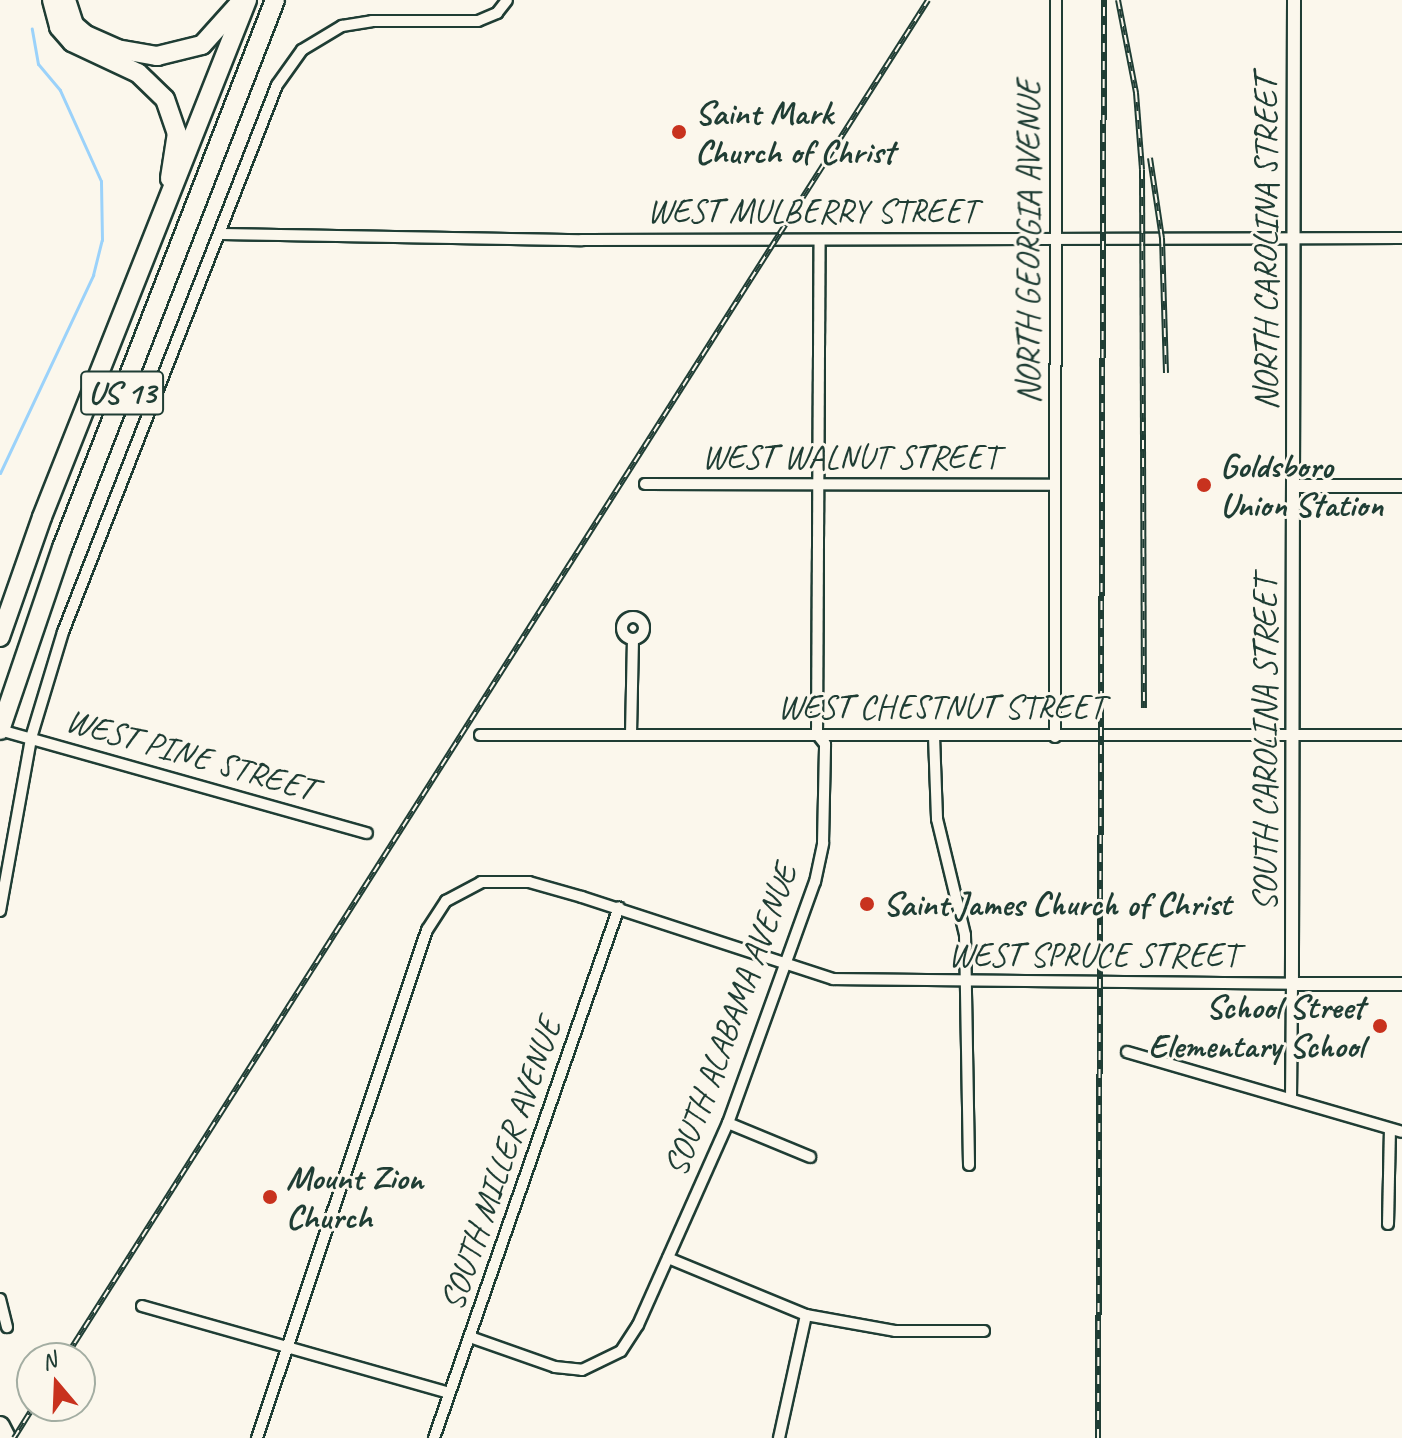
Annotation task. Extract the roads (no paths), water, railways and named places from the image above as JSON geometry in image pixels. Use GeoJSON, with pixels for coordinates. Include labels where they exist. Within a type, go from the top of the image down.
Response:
{"type":"FeatureCollection","features":[{"type":"Feature","properties":{"kind":"highway"},"geometry":{"type":"LineString","coordinates":[[52,0],[65,36],[147,79],[171,110],[177,144],[160,220]]}},
{"type":"Feature","properties":{"kind":"highway"},"geometry":{"type":"LineString","coordinates":[[66,0],[74,25],[86,35],[117,49],[157,56],[181,53],[210,40],[244,0]]}},
{"type":"Feature","properties":{"kind":"highway","name":"US 13"},"geometry":{"type":"LineString","coordinates":[[0,637],[244,0]]}},
{"type":"Feature","properties":{"kind":"highway","name":"US 13"},"geometry":{"type":"LineString","coordinates":[[0,730],[62,548],[275,0]]}},
{"type":"Feature","properties":{"kind":"highway"},"geometry":{"type":"LineString","coordinates":[[0,1426],[6,1438]]}},
{"type":"Feature","properties":{"kind":"street"},"geometry":{"type":"LineString","coordinates":[[0,911],[31,738],[79,589],[222,234],[277,85],[302,50],[327,32],[356,22],[478,21],[497,13],[507,0]]}},
{"type":"Feature","properties":{"kind":"street","name":"NORTH GEORGIA AVENUE"},"geometry":{"type":"LineString","coordinates":[[1055,737],[1056,0]]}},
{"type":"Feature","properties":{"kind":"street","name":"NORTH CAROLINA STREET"},"geometry":{"type":"LineString","coordinates":[[1293,486],[1294,0]]}},
{"type":"Feature","properties":{"kind":"street","name":"WEST MULBERRY STREET"},"geometry":{"type":"LineString","coordinates":[[222,234],[820,240],[1402,238]]}},
{"type":"Feature","properties":{"kind":"street","name":"SOUTH ALABAMA AVENUE"},"geometry":{"type":"LineString","coordinates":[[470,1337],[555,1367],[582,1370],[604,1363],[621,1351],[638,1325],[728,1123],[786,965],[823,843],[825,744],[817,734],[820,240]]}},
{"type":"Feature","properties":{"kind":"street","name":"WEST WALNUT STREET"},"geometry":{"type":"LineString","coordinates":[[645,484],[1055,485]]}},
{"type":"Feature","properties":{"kind":"street"},"geometry":{"type":"LineString","coordinates":[[1293,486],[1402,486]]}},
{"type":"Feature","properties":{"kind":"street","name":"SOUTH CAROLINA STREET"},"geometry":{"type":"LineString","coordinates":[[1291,1099],[1293,486]]}},
{"type":"Feature","properties":{"kind":"street"},"geometry":{"type":"LineString","coordinates":[[631,734],[633,639]]}},
{"type":"Feature","properties":{"kind":"street","name":"WEST PINE STREET"},"geometry":{"type":"LineString","coordinates":[[0,730],[367,833]]}},
{"type":"Feature","properties":{"kind":"street","name":"WEST CHESTNUT STREET"},"geometry":{"type":"LineString","coordinates":[[480,735],[1402,735]]}},
{"type":"Feature","properties":{"kind":"street"},"geometry":{"type":"LineString","coordinates":[[934,736],[937,819],[962,913],[967,983],[969,1165]]}},
{"type":"Feature","properties":{"kind":"street","name":"WEST SPRUCE STREET"},"geometry":{"type":"LineString","coordinates":[[285,1347],[427,930],[455,893],[504,879],[619,907],[786,965],[851,982],[1402,984]]}},
{"type":"Feature","properties":{"kind":"street","name":"SOUTH MILLER AVENUE"},"geometry":{"type":"LineString","coordinates":[[434,1438],[619,907]]}},
{"type":"Feature","properties":{"kind":"street"},"geometry":{"type":"LineString","coordinates":[[1127,1052],[1402,1132]]}},
{"type":"Feature","properties":{"kind":"street"},"geometry":{"type":"LineString","coordinates":[[728,1123],[810,1157]]}},
{"type":"Feature","properties":{"kind":"street"},"geometry":{"type":"LineString","coordinates":[[1388,1224],[1390,1129]]}},
{"type":"Feature","properties":{"kind":"street"},"geometry":{"type":"LineString","coordinates":[[668,1258],[806,1315],[895,1331],[984,1331]]}},
{"type":"Feature","properties":{"kind":"street"},"geometry":{"type":"LineString","coordinates":[[0,1299],[7,1327]]}},
{"type":"Feature","properties":{"kind":"street"},"geometry":{"type":"LineString","coordinates":[[142,1306],[449,1393]]}},
{"type":"Feature","properties":{"kind":"street"},"geometry":{"type":"LineString","coordinates":[[779,1438],[806,1315]]}},
{"type":"Feature","properties":{"kind":"street"},"geometry":{"type":"LineString","coordinates":[[257,1438],[285,1347]]}},
{"type":"Feature","properties":{"kind":"waterway"},"geometry":{"type":"LineString","coordinates":[[0,473],[93,275],[102,240],[101,181],[60,90],[38,64],[32,29]]}},
{"type":"Feature","properties":{"kind":"railway"},"geometry":{"type":"LineString","coordinates":[[75,1342],[928,0]]}},
{"type":"Feature","properties":{"kind":"railway"},"geometry":{"type":"LineString","coordinates":[[1098,1438],[1104,0]]}},
{"type":"Feature","properties":{"kind":"railway"},"geometry":{"type":"LineString","coordinates":[[1118,0],[1136,93],[1142,170],[1144,708]]}},
{"type":"Feature","properties":{"kind":"railway"},"geometry":{"type":"LineString","coordinates":[[1150,158],[1162,238],[1166,373]]}},
{"type":"Feature","properties":{"kind":"railway"},"geometry":{"type":"LineString","coordinates":[[14,1438],[24,1422]]}},
{"type":"Feature","properties":{"kind":"place","name":"Saint Mark Church of Christ"},"geometry":{"type":"Point","coordinates":[679,132]}},
{"type":"Feature","properties":{"kind":"place","name":"Goldsboro Union Station"},"geometry":{"type":"Point","coordinates":[1204,485]}},
{"type":"Feature","properties":{"kind":"place","name":"Saint James Church of Christ"},"geometry":{"type":"Point","coordinates":[867,904]}},
{"type":"Feature","properties":{"kind":"place","name":"School Street Elementary School"},"geometry":{"type":"Point","coordinates":[1380,1026]}},
{"type":"Feature","properties":{"kind":"place","name":"Mount Zion Church"},"geometry":{"type":"Point","coordinates":[270,1197]}}]}
